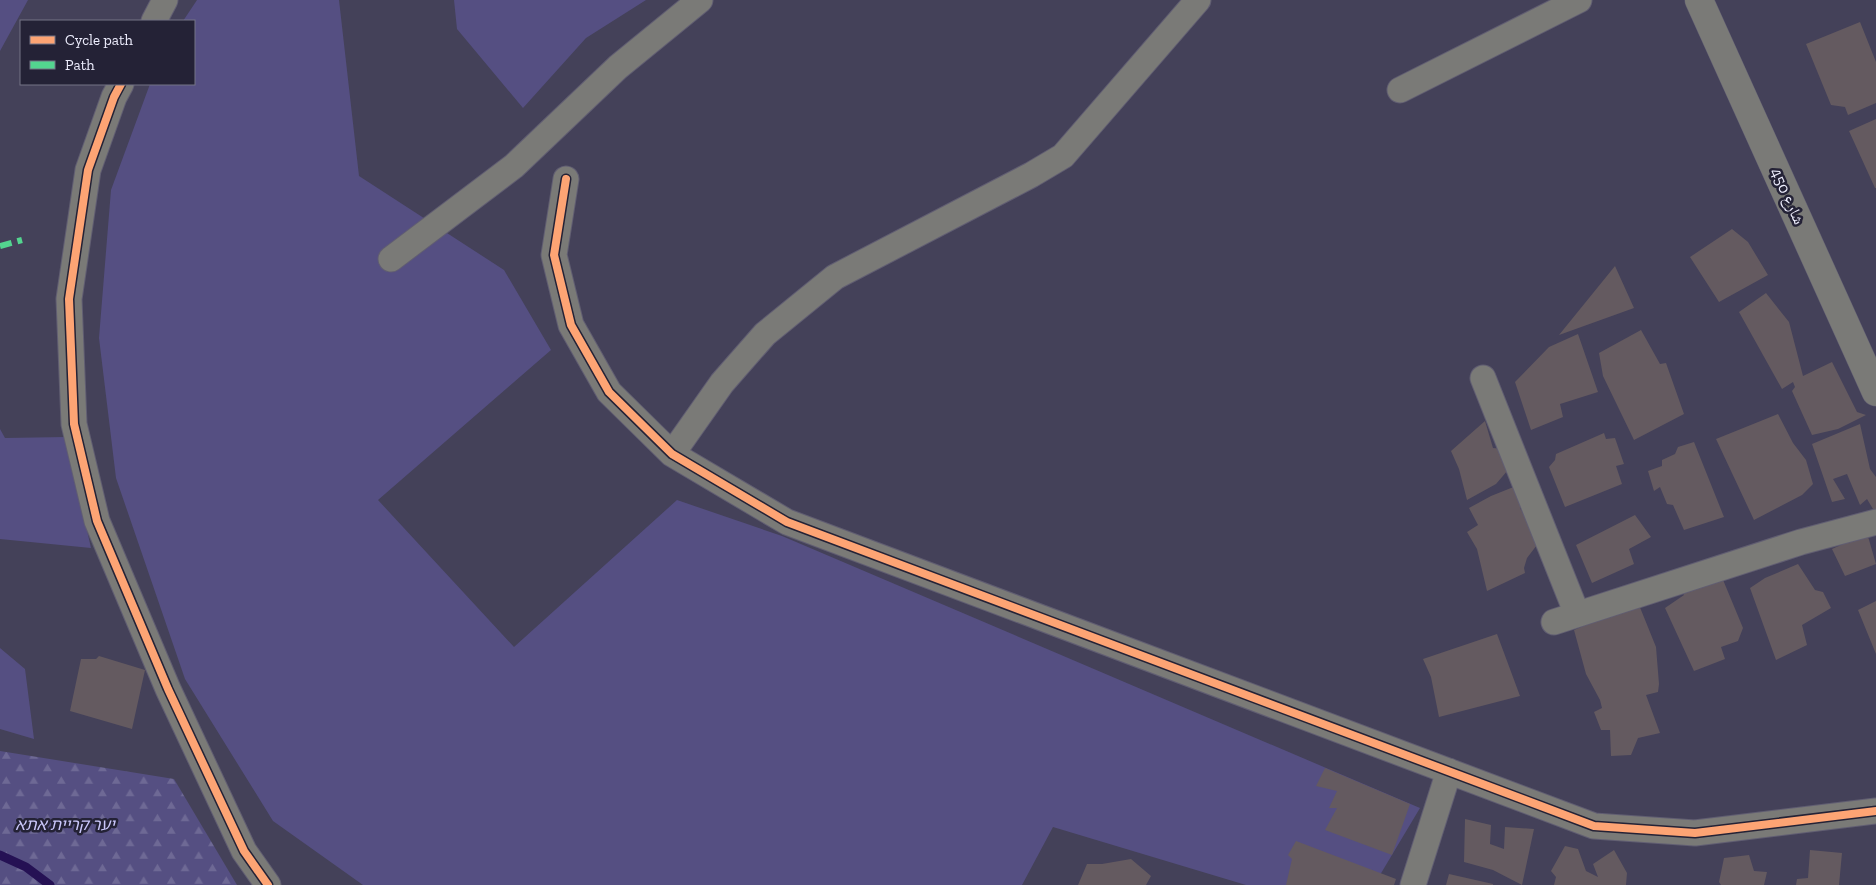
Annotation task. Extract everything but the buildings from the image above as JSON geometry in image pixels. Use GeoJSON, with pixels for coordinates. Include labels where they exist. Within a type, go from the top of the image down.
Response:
{"type":"FeatureCollection","features":[{"type":"Feature","properties":{"kind":"street"},"geometry":{"type":"LineString","coordinates":[[155,20],[165,0]]}},
{"type":"Feature","properties":{"kind":"street"},"geometry":{"type":"LineString","coordinates":[[392,259],[514,166],[618,67],[700,0]]}},
{"type":"Feature","properties":{"kind":"street"},"geometry":{"type":"LineString","coordinates":[[672,454],[722,382],[765,334],[835,277],[1031,175],[1063,156],[1198,0]]}},
{"type":"Feature","properties":{"kind":"street"},"geometry":{"type":"LineString","coordinates":[[1400,90],[1579,0]]}},
{"type":"Feature","properties":{"kind":"street","name":"شارع 450"},"geometry":{"type":"LineString","coordinates":[[1699,0],[1876,392]]}},
{"type":"Feature","properties":{"kind":"street"},"geometry":{"type":"LineString","coordinates":[[120,85],[114,97],[88,170],[70,290],[74,424],[97,521],[168,689],[244,851],[268,885]]}},
{"type":"Feature","properties":{"kind":"street"},"geometry":{"type":"LineString","coordinates":[[566,179],[554,255],[571,325],[609,392],[672,454],[787,522],[1594,826],[1695,833],[1876,811]]}},
{"type":"Feature","properties":{"kind":"street"},"geometry":{"type":"LineString","coordinates":[[1483,378],[1577,614]]}},
{"type":"Feature","properties":{"kind":"street"},"geometry":{"type":"LineString","coordinates":[[1554,622],[1801,542],[1876,522]]}},
{"type":"Feature","properties":{"kind":"street"},"geometry":{"type":"LineString","coordinates":[[1413,885],[1449,771]]}},
{"type":"Feature","properties":{"kind":"green space"},"geometry":{"type":"Polygon","coordinates":[[[0,0],[28,0],[0,51],[0,0]]]}},
{"type":"Feature","properties":{"kind":"green space"},"geometry":{"type":"Polygon","coordinates":[[[197,0],[339,0],[359,176],[504,270],[551,350],[378,500],[514,647],[677,500],[782,536],[1420,808],[1374,885],[1246,885],[1053,827],[1022,885],[363,885],[273,821],[185,679],[116,478],[99,338],[111,190],[150,85],[195,85],[195,20],[184,20],[197,0]]]}},
{"type":"Feature","properties":{"kind":"green space"},"geometry":{"type":"Polygon","coordinates":[[[454,0],[646,0],[586,38],[523,108],[457,29],[454,0]]]}},
{"type":"Feature","properties":{"kind":"green space"},"geometry":{"type":"Polygon","coordinates":[[[0,429],[5,438],[66,437],[91,548],[0,539],[0,429]]]}},
{"type":"Feature","properties":{"kind":"green space"},"geometry":{"type":"Polygon","coordinates":[[[0,648],[25,669],[34,739],[0,729],[0,648]]]}},
{"type":"Feature","properties":{"kind":"green space","name":"יער קריית אתא"},"geometry":{"type":"Polygon","coordinates":[[[0,751],[174,779],[237,885],[0,885],[0,751]]]}},
{"type":"Feature","properties":{"kind":"waterway"},"geometry":{"type":"LineString","coordinates":[[0,855],[26,867],[50,885]]}},
{"type":"Feature","properties":{"kind":"marked path"},"geometry":{"type":"LineString","coordinates":[[0,246],[22,240]]}},
{"type":"Feature","properties":{"kind":"cycle path"},"geometry":{"type":"LineString","coordinates":[[120,85],[114,97],[88,170],[69,299],[74,424],[97,521],[168,689],[244,851],[268,885]]}},
{"type":"Feature","properties":{"kind":"cycle path"},"geometry":{"type":"LineString","coordinates":[[566,179],[554,255],[571,325],[609,392],[672,454],[787,522],[1594,826],[1695,833],[1876,811]]}}]}
